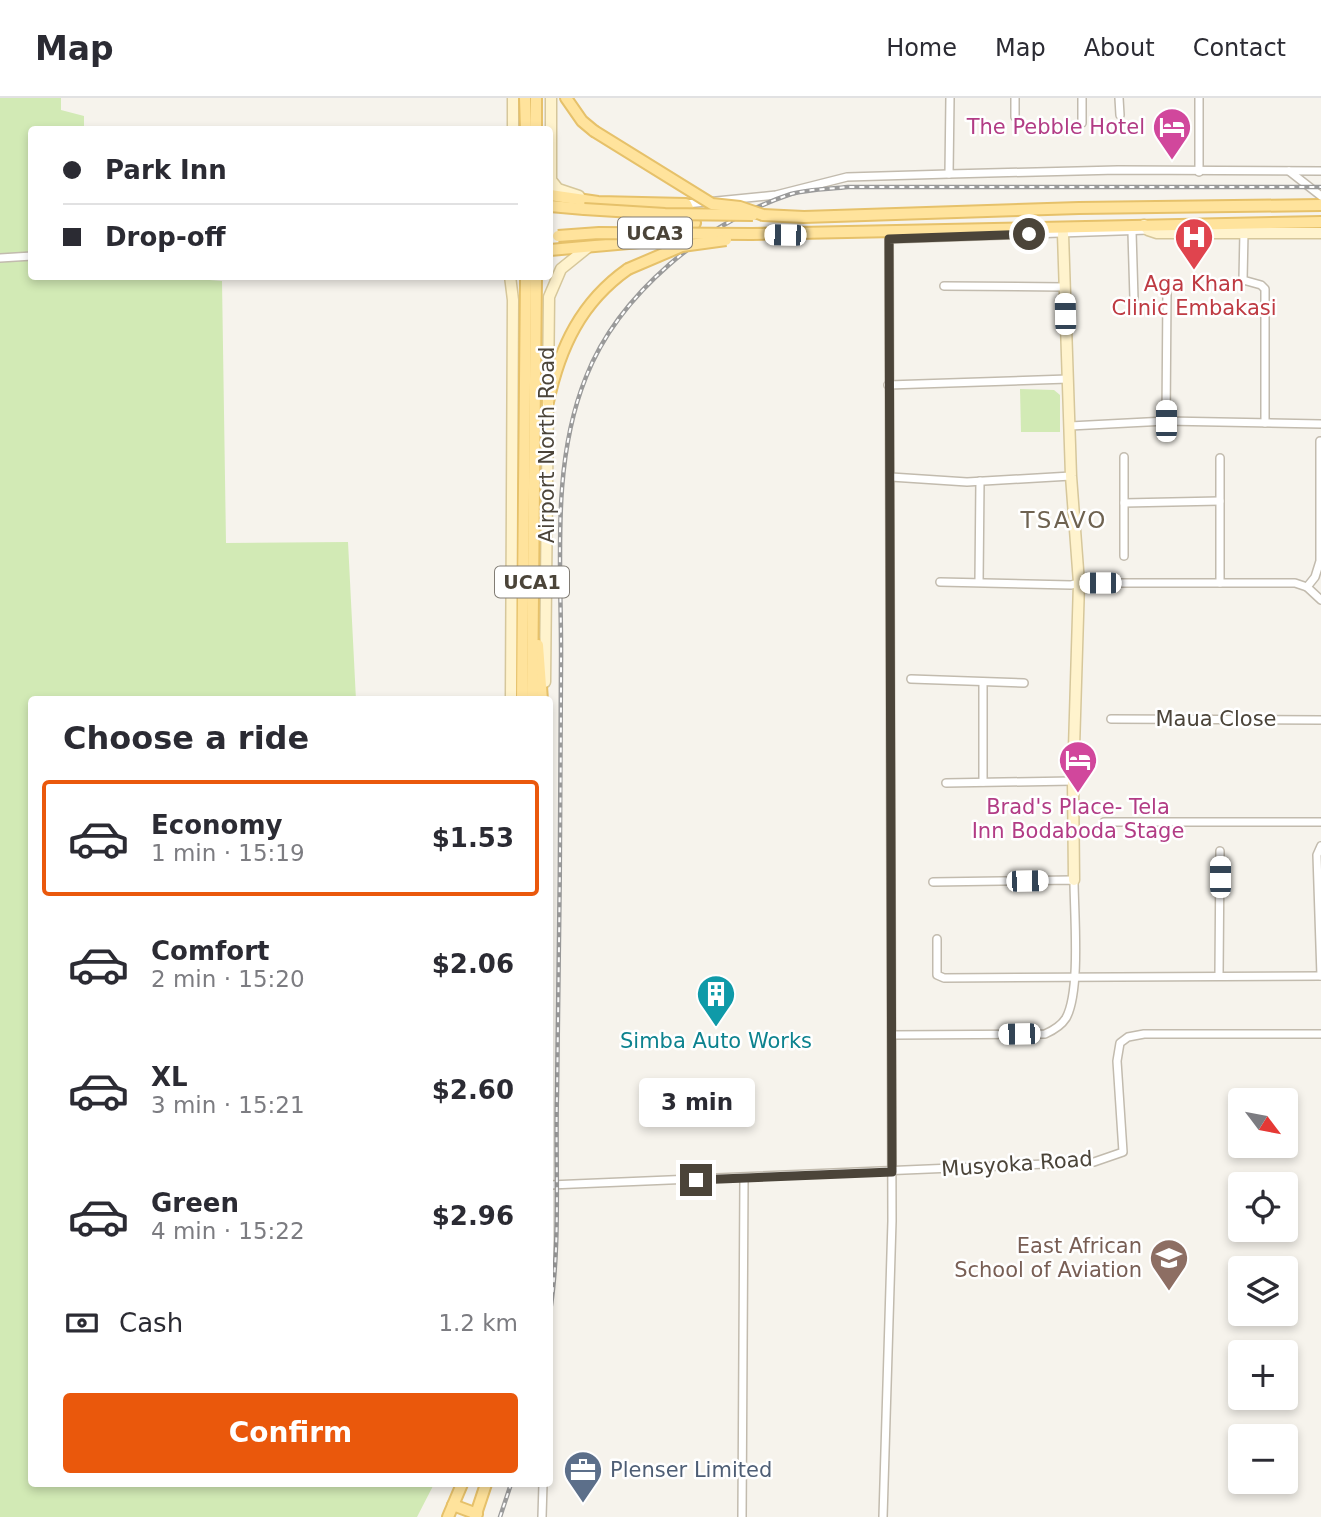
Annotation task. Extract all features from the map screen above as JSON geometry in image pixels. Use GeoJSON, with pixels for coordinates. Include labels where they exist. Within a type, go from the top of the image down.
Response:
{"type":"FeatureCollection","features":[{"type":"Feature","properties":{"kind":"main road"},"geometry":{"type":"LineString","coordinates":[[513,98],[513,126]]}},
{"type":"Feature","properties":{"kind":"main road"},"geometry":{"type":"LineString","coordinates":[[526,98],[526,126]]}},
{"type":"Feature","properties":{"kind":"main road"},"geometry":{"type":"LineString","coordinates":[[536,98],[536,126]]}},
{"type":"Feature","properties":{"kind":"main road"},"geometry":{"type":"LineString","coordinates":[[551,98],[551,126]]}},
{"type":"Feature","properties":{"kind":"main road"},"geometry":{"type":"LineString","coordinates":[[566,98],[582,121],[594,131],[712,204],[740,207],[763,215]]}},
{"type":"Feature","properties":{"kind":"main road"},"geometry":{"type":"LineString","coordinates":[[553,183],[558,189],[598,202]]}},
{"type":"Feature","properties":{"kind":"main road"},"geometry":{"type":"LineString","coordinates":[[553,195],[598,202],[687,204],[695,223],[685,239],[553,250]]}},
{"type":"Feature","properties":{"kind":"main road","name":"UCA3"},"geometry":{"type":"LineString","coordinates":[[554,206],[652,214],[804,217],[1057,209],[1321,205]]}},
{"type":"Feature","properties":{"kind":"main road","name":"UCA3"},"geometry":{"type":"LineString","coordinates":[[554,235],[1060,230],[1321,222]]}},
{"type":"Feature","properties":{"kind":"main road","name":"UCA3"},"geometry":{"type":"LineString","coordinates":[[1146,228],[1191,234],[1321,233]]}},
{"type":"Feature","properties":{"kind":"main road"},"geometry":{"type":"LineString","coordinates":[[1060,230],[1079,583],[1073,781],[1074,880]]}},
{"type":"Feature","properties":{"kind":"main road"},"geometry":{"type":"LineString","coordinates":[[548,402],[559,358],[578,320],[595,297],[628,269],[682,246],[752,234]]}},
{"type":"Feature","properties":{"kind":"main road","name":"Airport North Road"},"geometry":{"type":"LineString","coordinates":[[543,696],[551,288],[565,264],[587,248]]}},
{"type":"Feature","properties":{"kind":"main road","name":"Airport North Road"},"geometry":{"type":"LineString","coordinates":[[510,280],[513,300],[511,696]]}},
{"type":"Feature","properties":{"kind":"main road","name":"Airport North Road"},"geometry":{"type":"LineString","coordinates":[[522,696],[527,464],[526,280]]}},
{"type":"Feature","properties":{"kind":"main road","name":"Airport North Road"},"geometry":{"type":"LineString","coordinates":[[532,696],[527,464],[536,280]]}},
{"type":"Feature","properties":{"kind":"main road"},"geometry":{"type":"LineString","coordinates":[[532,612],[539,648],[543,696]]}},
{"type":"Feature","properties":{"kind":"main road"},"geometry":{"type":"LineString","coordinates":[[448,1517],[461,1487]]}},
{"type":"Feature","properties":{"kind":"main road"},"geometry":{"type":"LineString","coordinates":[[453,1505],[476,1516],[485,1487]]}},
{"type":"Feature","properties":{"kind":"street"},"geometry":{"type":"LineString","coordinates":[[949,174],[950,98]]}},
{"type":"Feature","properties":{"kind":"street"},"geometry":{"type":"LineString","coordinates":[[1014,117],[1015,98]]}},
{"type":"Feature","properties":{"kind":"street"},"geometry":{"type":"LineString","coordinates":[[1082,98],[1082,123]]}},
{"type":"Feature","properties":{"kind":"street"},"geometry":{"type":"LineString","coordinates":[[1119,98],[1120,115]]}},
{"type":"Feature","properties":{"kind":"street"},"geometry":{"type":"LineString","coordinates":[[1199,98],[1199,172]]}},
{"type":"Feature","properties":{"kind":"street"},"geometry":{"type":"LineString","coordinates":[[1288,170],[1321,196]]}},
{"type":"Feature","properties":{"kind":"street"},"geometry":{"type":"LineString","coordinates":[[687,204],[776,195],[848,177],[1321,171]]}},
{"type":"Feature","properties":{"kind":"street"},"geometry":{"type":"LineString","coordinates":[[883,1517],[892,1172],[889,900],[892,845],[889,239],[1060,230],[1132,232],[1146,228]]}},
{"type":"Feature","properties":{"kind":"street"},"geometry":{"type":"LineString","coordinates":[[1132,232],[1134,299]]}},
{"type":"Feature","properties":{"kind":"street"},"geometry":{"type":"LineString","coordinates":[[1244,232],[1243,280],[1261,285],[1265,289],[1265,423]]}},
{"type":"Feature","properties":{"kind":"street"},"geometry":{"type":"LineString","coordinates":[[0,258],[28,256]]}},
{"type":"Feature","properties":{"kind":"street"},"geometry":{"type":"LineString","coordinates":[[944,285],[1064,287]]}},
{"type":"Feature","properties":{"kind":"street"},"geometry":{"type":"LineString","coordinates":[[1166,421],[1167,291]]}},
{"type":"Feature","properties":{"kind":"street"},"geometry":{"type":"LineString","coordinates":[[888,385],[1068,379]]}},
{"type":"Feature","properties":{"kind":"street"},"geometry":{"type":"LineString","coordinates":[[1070,426],[1166,421],[1321,424]]}},
{"type":"Feature","properties":{"kind":"street"},"geometry":{"type":"LineString","coordinates":[[1307,587],[1315,577],[1320,561],[1320,441]]}},
{"type":"Feature","properties":{"kind":"street"},"geometry":{"type":"LineString","coordinates":[[1124,556],[1125,457]]}},
{"type":"Feature","properties":{"kind":"street"},"geometry":{"type":"LineString","coordinates":[[1220,458],[1220,583]]}},
{"type":"Feature","properties":{"kind":"street"},"geometry":{"type":"LineString","coordinates":[[891,477],[980,481],[1072,476]]}},
{"type":"Feature","properties":{"kind":"street"},"geometry":{"type":"LineString","coordinates":[[979,582],[980,481]]}},
{"type":"Feature","properties":{"kind":"street"},"geometry":{"type":"LineString","coordinates":[[1124,503],[1220,501]]}},
{"type":"Feature","properties":{"kind":"street"},"geometry":{"type":"LineString","coordinates":[[940,582],[1062,586],[1079,583],[1295,583],[1307,587],[1321,600]]}},
{"type":"Feature","properties":{"kind":"street"},"geometry":{"type":"LineString","coordinates":[[911,679],[1024,683]]}},
{"type":"Feature","properties":{"kind":"street"},"geometry":{"type":"LineString","coordinates":[[983,682],[983,782]]}},
{"type":"Feature","properties":{"kind":"street","name":"Maua Close"},"geometry":{"type":"LineString","coordinates":[[1111,719],[1321,720]]}},
{"type":"Feature","properties":{"kind":"street"},"geometry":{"type":"LineString","coordinates":[[946,783],[1073,781]]}},
{"type":"Feature","properties":{"kind":"street"},"geometry":{"type":"LineString","coordinates":[[1104,822],[1321,822]]}},
{"type":"Feature","properties":{"kind":"street"},"geometry":{"type":"LineString","coordinates":[[937,939],[939,977],[1074,978],[1219,974],[1321,976],[1317,855],[1321,846]]}},
{"type":"Feature","properties":{"kind":"street"},"geometry":{"type":"LineString","coordinates":[[1219,974],[1220,851]]}},
{"type":"Feature","properties":{"kind":"street"},"geometry":{"type":"LineString","coordinates":[[892,1035],[1045,1034],[1054,1030],[1066,1018],[1074,978],[1074,880],[933,882]]}},
{"type":"Feature","properties":{"kind":"street","name":"Musyoka Road"},"geometry":{"type":"LineString","coordinates":[[892,1172],[1094,1162],[1123,1152],[1117,1061],[1120,1043],[1128,1037],[1144,1034],[1321,1034]]}},
{"type":"Feature","properties":{"kind":"street"},"geometry":{"type":"LineString","coordinates":[[553,1185],[892,1172]]}},
{"type":"Feature","properties":{"kind":"street"},"geometry":{"type":"LineString","coordinates":[[742,1517],[744,1178]]}},
{"type":"Feature","properties":{"kind":"street"},"geometry":{"type":"LineString","coordinates":[[542,1517],[543,1487]]}},
{"type":"Feature","properties":{"kind":"green space"},"geometry":{"type":"Polygon","coordinates":[[[0,98],[61,98],[61,110],[84,116],[84,126],[28,126],[28,280],[222,281],[226,543],[348,542],[356,696],[28,696],[28,1487],[432,1487],[417,1517],[0,1517],[0,98]]]}},
{"type":"Feature","properties":{"kind":"green space"},"geometry":{"type":"Polygon","coordinates":[[[1020,389],[1054,390],[1060,395],[1060,432],[1021,432],[1020,389]]]}},
{"type":"Feature","properties":{"kind":"railway"},"geometry":{"type":"LineString","coordinates":[[553,1286],[557,1231],[560,518],[567,446],[575,411],[586,377],[601,346],[620,317],[669,264],[698,242],[759,206],[798,192],[848,187],[1321,187]]}},
{"type":"Feature","properties":{"kind":"railway"},"geometry":{"type":"LineString","coordinates":[[500,1517],[510,1487]]}},
{"type":"Feature","properties":{"kind":"place","name":"The Pebble Hotel"},"geometry":{"type":"Point","coordinates":[1172,161]}},
{"type":"Feature","properties":{"kind":"place","name":"Aga Khan Clinic Embakasi"},"geometry":{"type":"Point","coordinates":[1194,271]}},
{"type":"Feature","properties":{"kind":"place","name":"Brad's Place- Tela Inn Bodaboda Stage"},"geometry":{"type":"Point","coordinates":[1078,794]}},
{"type":"Feature","properties":{"kind":"place","name":"Simba Auto Works"},"geometry":{"type":"Point","coordinates":[716,1028]}},
{"type":"Feature","properties":{"kind":"place","name":"East African School of Aviation"},"geometry":{"type":"Point","coordinates":[1169,1292]}},
{"type":"Feature","properties":{"kind":"place","name":"Plenser Limited"},"geometry":{"type":"Point","coordinates":[583,1504]}},
{"type":"Feature","properties":{"kind":"district","name":"TSAVO"},"geometry":{"type":"Point","coordinates":[1064,520]}},
{"type":"Feature","properties":{"kind":"route"},"geometry":{"type":"LineString","coordinates":[[696,1180],[892,1172],[889,900],[892,868],[892,423],[887,337],[890,306],[889,239],[1029,234]]}}]}
